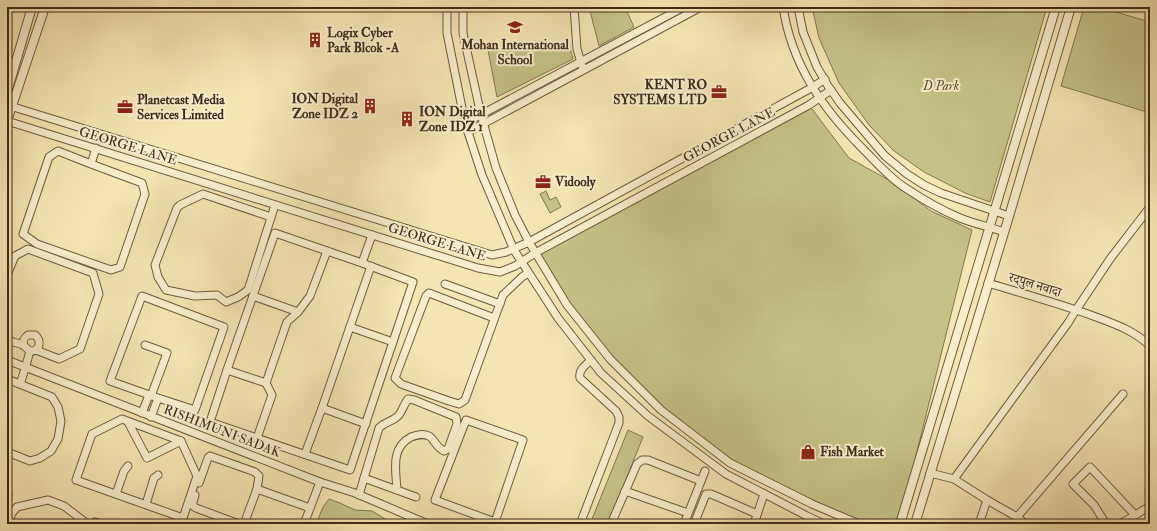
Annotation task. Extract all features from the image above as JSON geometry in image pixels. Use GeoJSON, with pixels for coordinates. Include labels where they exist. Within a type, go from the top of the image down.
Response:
{"type":"FeatureCollection","features":[{"type":"Feature","properties":{"kind":"street"},"geometry":{"type":"LineString","coordinates":[[7,92],[32,7]]}},
{"type":"Feature","properties":{"kind":"street"},"geometry":{"type":"LineString","coordinates":[[7,121],[9,106],[45,7]]}},
{"type":"Feature","properties":{"kind":"street"},"geometry":{"type":"LineString","coordinates":[[447,7],[447,33],[465,123],[482,175],[514,250],[558,318],[601,373],[648,416],[726,474],[824,524]]}},
{"type":"Feature","properties":{"kind":"street"},"geometry":{"type":"LineString","coordinates":[[463,7],[463,33],[480,115],[496,168],[515,216],[567,306],[610,359],[661,410],[730,463],[812,504],[859,524]]}},
{"type":"Feature","properties":{"kind":"street"},"geometry":{"type":"LineString","coordinates":[[574,7],[577,49],[583,70]]}},
{"type":"Feature","properties":{"kind":"street"},"geometry":{"type":"LineString","coordinates":[[465,123],[684,7]]}},
{"type":"Feature","properties":{"kind":"street"},"geometry":{"type":"LineString","coordinates":[[468,132],[700,7]]}},
{"type":"Feature","properties":{"kind":"street"},"geometry":{"type":"LineString","coordinates":[[783,7],[786,25],[804,74],[826,108],[856,142],[891,177],[935,206],[960,218],[1004,232]]}},
{"type":"Feature","properties":{"kind":"street"},"geometry":{"type":"LineString","coordinates":[[798,7],[803,32],[818,67],[825,79],[845,109],[885,156],[907,174],[924,185],[941,193],[1009,216]]}},
{"type":"Feature","properties":{"kind":"street"},"geometry":{"type":"LineString","coordinates":[[900,524],[1056,7]]}},
{"type":"Feature","properties":{"kind":"street"},"geometry":{"type":"LineString","coordinates":[[915,524],[1071,7]]}},
{"type":"Feature","properties":{"kind":"street","name":"GEORGE LANE"},"geometry":{"type":"LineString","coordinates":[[9,106],[492,255],[514,250],[813,87],[825,79]]}},
{"type":"Feature","properties":{"kind":"street","name":"GEORGE LANE"},"geometry":{"type":"LineString","coordinates":[[7,121],[478,268],[500,272],[809,105],[832,90]]}},
{"type":"Feature","properties":{"kind":"street"},"geometry":{"type":"LineString","coordinates":[[91,164],[96,148]]}},
{"type":"Feature","properties":{"kind":"street"},"geometry":{"type":"LineString","coordinates":[[58,151],[91,164],[142,183],[146,194],[120,267],[111,270],[37,244],[23,234],[49,157],[58,151]]}},
{"type":"Feature","properties":{"kind":"street"},"geometry":{"type":"LineString","coordinates":[[271,217],[204,194],[180,205],[176,208],[155,265],[158,277],[166,290],[195,296],[217,295],[226,302],[248,290],[275,205]]}},
{"type":"Feature","properties":{"kind":"street"},"geometry":{"type":"LineString","coordinates":[[954,479],[1068,323],[1110,259],[1150,207]]}},
{"type":"Feature","properties":{"kind":"street"},"geometry":{"type":"LineString","coordinates":[[275,233],[327,250],[413,282],[350,470],[210,422],[275,233]]}},
{"type":"Feature","properties":{"kind":"street"},"geometry":{"type":"LineString","coordinates":[[362,263],[372,235]]}},
{"type":"Feature","properties":{"kind":"street"},"geometry":{"type":"LineString","coordinates":[[7,275],[15,256],[28,249],[93,274],[98,294],[80,349],[59,359],[33,350],[28,350],[24,346],[7,340]]}},
{"type":"Feature","properties":{"kind":"street"},"geometry":{"type":"LineString","coordinates":[[266,383],[287,322],[298,312],[310,296],[327,250]]}},
{"type":"Feature","properties":{"kind":"street"},"geometry":{"type":"LineString","coordinates":[[305,454],[371,266]]}},
{"type":"Feature","properties":{"kind":"street"},"geometry":{"type":"LineString","coordinates":[[494,318],[429,293],[426,296],[395,378],[401,384],[449,401],[459,404],[465,400],[503,295],[528,273]]}},
{"type":"Feature","properties":{"kind":"street","name":"रदपुल नवादा"},"geometry":{"type":"LineString","coordinates":[[988,283],[1076,310],[1122,327],[1143,339],[1150,346]]}},
{"type":"Feature","properties":{"kind":"street"},"geometry":{"type":"LineString","coordinates":[[445,284],[500,304]]}},
{"type":"Feature","properties":{"kind":"street"},"geometry":{"type":"LineString","coordinates":[[142,296],[224,327],[194,410],[152,396],[110,381],[142,296]]}},
{"type":"Feature","properties":{"kind":"street"},"geometry":{"type":"LineString","coordinates":[[253,296],[298,312]]}},
{"type":"Feature","properties":{"kind":"street"},"geometry":{"type":"LineString","coordinates":[[350,327],[393,342]]}},
{"type":"Feature","properties":{"kind":"street"},"geometry":{"type":"LineString","coordinates":[[20,384],[25,367],[33,350],[40,343],[39,338],[30,334],[26,336],[23,341],[24,346]]}},
{"type":"Feature","properties":{"kind":"street"},"geometry":{"type":"LineString","coordinates":[[142,413],[152,396],[167,353],[145,345]]}},
{"type":"Feature","properties":{"kind":"street","name":"RISHIMUNI SADAK"},"geometry":{"type":"LineString","coordinates":[[7,360],[320,482],[359,495],[428,524]]}},
{"type":"Feature","properties":{"kind":"street"},"geometry":{"type":"LineString","coordinates":[[580,524],[619,423],[616,412],[580,378],[579,374],[581,370],[591,360]]}},
{"type":"Feature","properties":{"kind":"street"},"geometry":{"type":"LineString","coordinates":[[227,370],[266,383],[272,395],[257,438]]}},
{"type":"Feature","properties":{"kind":"street"},"geometry":{"type":"LineString","coordinates":[[7,379],[52,397],[58,407],[61,422],[58,439],[51,451],[40,458],[30,461],[7,452]]}},
{"type":"Feature","properties":{"kind":"street"},"geometry":{"type":"LineString","coordinates":[[1017,517],[1123,394]]}},
{"type":"Feature","properties":{"kind":"street"},"geometry":{"type":"LineString","coordinates":[[152,396],[154,431]]}},
{"type":"Feature","properties":{"kind":"street"},"geometry":{"type":"LineString","coordinates":[[359,495],[379,428],[384,423],[394,420],[400,415],[404,404],[408,399],[456,417],[457,424],[448,449],[444,451],[439,448],[430,436],[419,434],[409,439],[401,446],[395,458],[397,490]]}},
{"type":"Feature","properties":{"kind":"street"},"geometry":{"type":"LineString","coordinates":[[322,408],[366,424]]}},
{"type":"Feature","properties":{"kind":"street"},"geometry":{"type":"LineString","coordinates":[[122,419],[128,422],[181,441],[197,476],[183,518],[76,480],[92,434],[122,419]]}},
{"type":"Feature","properties":{"kind":"street"},"geometry":{"type":"LineString","coordinates":[[466,420],[523,440],[496,523],[435,500],[466,420]]}},
{"type":"Feature","properties":{"kind":"street"},"geometry":{"type":"LineString","coordinates":[[128,422],[147,458],[181,441]]}},
{"type":"Feature","properties":{"kind":"street"},"geometry":{"type":"LineString","coordinates":[[239,524],[193,506],[193,502],[210,456],[255,472],[259,476],[257,489],[244,524]]}},
{"type":"Feature","properties":{"kind":"street"},"geometry":{"type":"LineString","coordinates":[[611,524],[637,464],[642,460],[648,460],[701,481]]}},
{"type":"Feature","properties":{"kind":"street"},"geometry":{"type":"LineString","coordinates":[[116,494],[124,471],[128,466]]}},
{"type":"Feature","properties":{"kind":"street"},"geometry":{"type":"LineString","coordinates":[[1106,524],[1094,505],[1073,484],[1090,467],[1135,515]]}},
{"type":"Feature","properties":{"kind":"street"},"geometry":{"type":"LineString","coordinates":[[684,524],[705,471]]}},
{"type":"Feature","properties":{"kind":"street"},"geometry":{"type":"LineString","coordinates":[[930,473],[954,479],[1026,524]]}},
{"type":"Feature","properties":{"kind":"street"},"geometry":{"type":"LineString","coordinates":[[146,504],[154,478],[158,475]]}},
{"type":"Feature","properties":{"kind":"street"},"geometry":{"type":"LineString","coordinates":[[364,478],[416,497]]}},
{"type":"Feature","properties":{"kind":"street"},"geometry":{"type":"LineString","coordinates":[[304,524],[320,482]]}},
{"type":"Feature","properties":{"kind":"street"},"geometry":{"type":"LineString","coordinates":[[257,489],[310,508]]}},
{"type":"Feature","properties":{"kind":"street"},"geometry":{"type":"LineString","coordinates":[[625,491],[688,513]]}},
{"type":"Feature","properties":{"kind":"street"},"geometry":{"type":"LineString","coordinates":[[7,494],[7,498]]}},
{"type":"Feature","properties":{"kind":"street"},"geometry":{"type":"LineString","coordinates":[[694,524],[706,494],[711,494],[757,514]]}},
{"type":"Feature","properties":{"kind":"street"},"geometry":{"type":"LineString","coordinates":[[754,524],[764,494]]}},
{"type":"Feature","properties":{"kind":"street"},"geometry":{"type":"LineString","coordinates":[[8,524],[12,513],[17,507],[48,500],[64,506],[85,522],[84,524]]}},
{"type":"Feature","properties":{"kind":"street"},"geometry":{"type":"LineString","coordinates":[[979,524],[987,500]]}},
{"type":"Feature","properties":{"kind":"street"},"geometry":{"type":"LineString","coordinates":[[1119,524],[1150,506]]}},
{"type":"Feature","properties":{"kind":"street"},"geometry":{"type":"LineString","coordinates":[[94,524],[95,522],[100,524]]}},
{"type":"Feature","properties":{"kind":"green space"},"geometry":{"type":"Polygon","coordinates":[[[589,7],[625,7],[634,27],[599,46],[589,7]]]}},
{"type":"Feature","properties":{"kind":"green space","name":"D Park"},"geometry":{"type":"Polygon","coordinates":[[[812,7],[1047,7],[990,202],[965,193],[924,172],[894,151],[869,125],[839,83],[819,38],[812,7]]]}},
{"type":"Feature","properties":{"kind":"green space"},"geometry":{"type":"Polygon","coordinates":[[[1084,7],[1099,7],[1150,22],[1150,113],[1061,86],[1084,7]]]}},
{"type":"Feature","properties":{"kind":"green space"},"geometry":{"type":"Polygon","coordinates":[[[569,44],[573,59],[497,97],[488,50],[569,44]]]}},
{"type":"Feature","properties":{"kind":"green space"},"geometry":{"type":"Polygon","coordinates":[[[809,105],[849,158],[894,183],[931,211],[972,230],[899,524],[859,524],[722,457],[678,423],[618,368],[573,314],[535,253],[809,105]]]}},
{"type":"Feature","properties":{"kind":"green space"},"geometry":{"type":"Polygon","coordinates":[[[546,191],[550,200],[556,197],[561,207],[550,213],[540,194],[546,191]]]}},
{"type":"Feature","properties":{"kind":"green space"},"geometry":{"type":"Polygon","coordinates":[[[628,430],[643,437],[608,524],[590,524],[628,430]]]}},
{"type":"Feature","properties":{"kind":"green space"},"geometry":{"type":"Polygon","coordinates":[[[329,499],[355,510],[372,511],[387,520],[386,524],[316,524],[323,507],[329,499]]]}},
{"type":"Feature","properties":{"kind":"place","name":"Mohan International School"},"geometry":{"type":"Point","coordinates":[515,27]}},
{"type":"Feature","properties":{"kind":"place","name":"Logix Cyber Park Blcok -A"},"geometry":{"type":"Point","coordinates":[315,40]}},
{"type":"Feature","properties":{"kind":"place","name":"KENT RO SYSTEMS LTD"},"geometry":{"type":"Point","coordinates":[719,92]}},
{"type":"Feature","properties":{"kind":"place","name":"ION Digital Zone IDZ 2"},"geometry":{"type":"Point","coordinates":[370,106]}},
{"type":"Feature","properties":{"kind":"place","name":"Planetcast Media Services Limited"},"geometry":{"type":"Point","coordinates":[125,107]}},
{"type":"Feature","properties":{"kind":"place","name":"ION Digital Zone IDZ 1"},"geometry":{"type":"Point","coordinates":[407,119]}},
{"type":"Feature","properties":{"kind":"place","name":"Vidooly"},"geometry":{"type":"Point","coordinates":[543,182]}},
{"type":"Feature","properties":{"kind":"place","name":"Fish Market"},"geometry":{"type":"Point","coordinates":[808,452]}}]}
